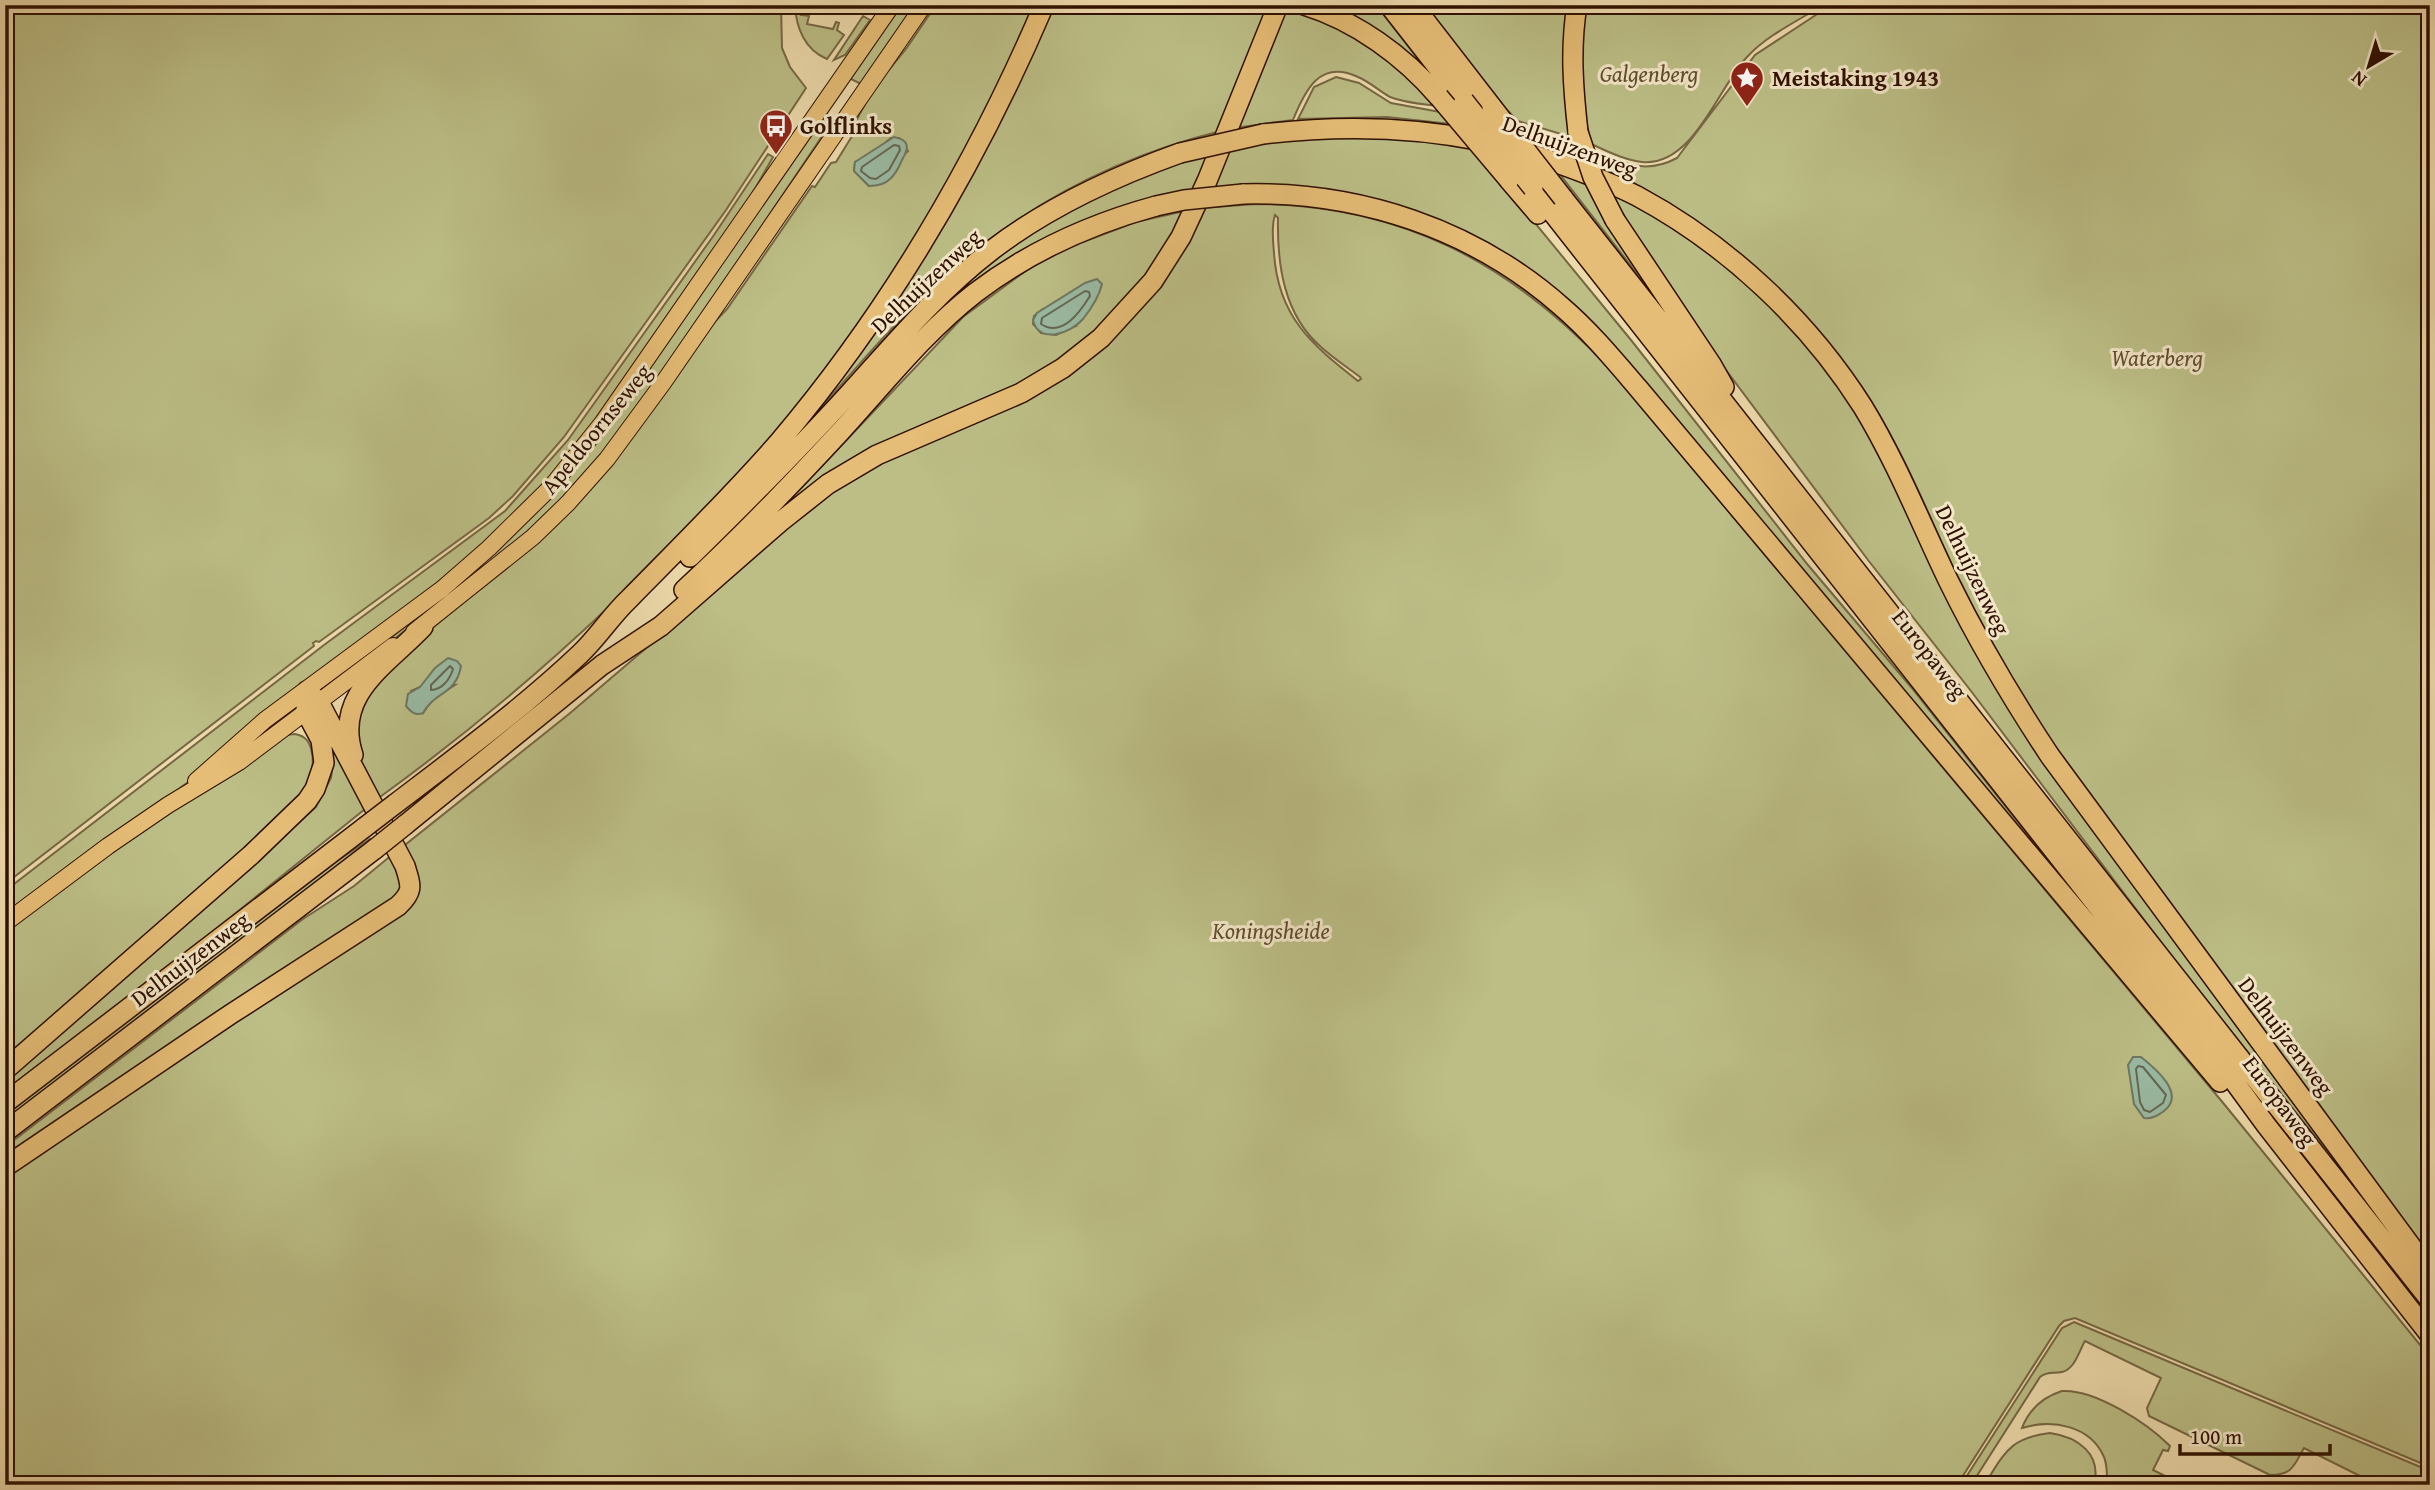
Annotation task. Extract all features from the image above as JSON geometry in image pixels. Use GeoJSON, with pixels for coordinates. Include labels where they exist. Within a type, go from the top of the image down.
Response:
{"type":"FeatureCollection","features":[{"type":"Feature","properties":{"kind":"highway"},"geometry":{"type":"LineString","coordinates":[[602,665],[661,626],[780,522],[838,478],[892,448],[1021,393],[1063,368],[1101,338],[1153,281],[1181,237],[1207,181],[1278,5]]}},
{"type":"Feature","properties":{"kind":"highway"},"geometry":{"type":"LineString","coordinates":[[1304,5],[1355,27],[1391,52],[1427,83],[1554,234],[1615,293]]}},
{"type":"Feature","properties":{"kind":"highway","name":"Europaweg"},"geometry":{"type":"LineString","coordinates":[[1389,5],[2217,1058],[2430,1335]]}},
{"type":"Feature","properties":{"kind":"highway","name":"Europaweg"},"geometry":{"type":"LineString","coordinates":[[1413,5],[2430,1300]]}},
{"type":"Feature","properties":{"kind":"highway"},"geometry":{"type":"LineString","coordinates":[[1577,5],[1572,71],[1578,132],[1593,177],[1615,220],[1711,363],[1749,434]]}},
{"type":"Feature","properties":{"kind":"highway"},"geometry":{"type":"LineString","coordinates":[[582,653],[615,612],[740,485],[779,441],[848,353],[899,279],[957,183],[1004,93],[1044,7]]}},
{"type":"Feature","properties":{"kind":"highway","name":"Delhuijzenweg"},"geometry":{"type":"LineString","coordinates":[[5,1103],[481,737],[625,618],[748,500],[961,275],[1009,238],[1065,203],[1121,175],[1180,153],[1263,134],[1346,127],[1404,128],[1457,135],[1519,150],[1581,171],[1637,196],[1698,234],[1760,284],[1807,332],[1862,406],[1895,466],[1969,621],[2010,695],[2050,756],[2430,1272]]}},
{"type":"Feature","properties":{"kind":"highway","name":"Delhuijzenweg"},"geometry":{"type":"LineString","coordinates":[[5,1132],[375,849],[602,665],[734,542],[919,346],[974,294],[1014,265],[1059,240],[1110,219],[1156,206],[1204,197],[1242,194],[1289,195],[1351,202],[1413,220],[1474,247],[1502,263],[1562,307],[1638,388],[2222,1085],[2266,1125]]}},
{"type":"Feature","properties":{"kind":"highway"},"geometry":{"type":"LineString","coordinates":[[359,776],[350,746],[349,729],[355,699],[369,678],[422,627]]}},
{"type":"Feature","properties":{"kind":"highway"},"geometry":{"type":"LineString","coordinates":[[5,1167],[407,898],[410,889],[405,866],[359,776],[311,702]]}},
{"type":"Feature","properties":{"kind":"highway"},"geometry":{"type":"LineString","coordinates":[[5,1070],[251,855],[307,801],[315,789],[324,763],[311,702]]}},
{"type":"Feature","properties":{"kind":"main road","name":"Apeldoornseweg"},"geometry":{"type":"LineString","coordinates":[[311,702],[506,533],[551,488],[603,422],[892,5]]}},
{"type":"Feature","properties":{"kind":"main road","name":"Apeldoornseweg"},"geometry":{"type":"LineString","coordinates":[[5,923],[82,864],[167,805],[265,720],[311,702],[422,627],[533,537],[592,476],[670,373],[924,5]]}},
{"type":"Feature","properties":{"kind":"main road"},"geometry":{"type":"LineString","coordinates":[[838,83],[859,99]]}},
{"type":"Feature","properties":{"kind":"green space"},"geometry":{"type":"Polygon","coordinates":[[[5,5],[781,5],[782,48],[790,67],[806,88],[726,210],[564,437],[513,496],[489,518],[319,642],[313,643],[314,646],[5,884],[5,5]]]}},
{"type":"Feature","properties":{"kind":"green space"},"geometry":{"type":"Polygon","coordinates":[[[795,5],[803,5],[801,15],[809,16],[807,24],[833,29],[836,22],[839,23],[837,30],[844,35],[827,59],[807,44],[797,22],[795,5]]]}},
{"type":"Feature","properties":{"kind":"green space"},"geometry":{"type":"Polygon","coordinates":[[[898,5],[917,5],[863,85],[849,78],[898,5]]]}},
{"type":"Feature","properties":{"kind":"green space"},"geometry":{"type":"Polygon","coordinates":[[[936,5],[1034,5],[972,138],[924,223],[872,306],[801,403],[683,534],[601,614],[515,691],[380,797],[364,772],[355,745],[359,701],[423,636],[537,541],[705,332],[727,309],[812,186],[815,187],[831,163],[836,162],[854,133],[851,130],[874,88],[906,49],[936,5]],[[891,138],[870,155],[855,162],[854,171],[869,186],[908,151],[899,138],[891,138]],[[455,685],[420,687],[411,691],[423,713],[432,700],[455,685]]]}},
{"type":"Feature","properties":{"kind":"green space"},"geometry":{"type":"Polygon","coordinates":[[[1050,5],[1272,5],[1221,131],[1183,141],[1110,169],[1041,205],[1008,226],[923,296],[776,458],[852,354],[1050,5]]]}},
{"type":"Feature","properties":{"kind":"green space"},"geometry":{"type":"Polygon","coordinates":[[[1317,5],[1376,5],[1442,90],[1317,5]]]}},
{"type":"Feature","properties":{"kind":"green space"},"geometry":{"type":"Polygon","coordinates":[[[1424,5],[1572,5],[1574,138],[1518,121],[1424,5]]]}},
{"type":"Feature","properties":{"kind":"green space","name":"Galgenberg"},"geometry":{"type":"Polygon","coordinates":[[[1583,5],[1823,5],[1773,35],[1747,57],[1702,123],[1676,152],[1660,160],[1642,162],[1591,144],[1580,94],[1583,5]]]}},
{"type":"Feature","properties":{"kind":"green space","name":"Waterberg"},"geometry":{"type":"Polygon","coordinates":[[[1831,5],[2430,5],[2430,1255],[2050,739],[2012,678],[1978,615],[1893,440],[1869,398],[1843,361],[1783,293],[1750,263],[1677,211],[1598,167],[1593,151],[1625,163],[1645,166],[1655,166],[1677,158],[1755,55],[1831,5]]]}},
{"type":"Feature","properties":{"kind":"green space"},"geometry":{"type":"Polygon","coordinates":[[[1283,8],[1328,24],[1370,45],[1401,69],[1438,106],[1396,99],[1358,77],[1345,72],[1334,72],[1316,80],[1309,88],[1293,120],[1234,128],[1283,8]]]}},
{"type":"Feature","properties":{"kind":"green space"},"geometry":{"type":"Polygon","coordinates":[[[863,16],[870,20],[845,55],[834,60],[863,16]]]}},
{"type":"Feature","properties":{"kind":"green space"},"geometry":{"type":"Polygon","coordinates":[[[1336,77],[1359,83],[1391,103],[1440,112],[1451,124],[1387,117],[1298,119],[1314,87],[1336,77]]]}},
{"type":"Feature","properties":{"kind":"green space"},"geometry":{"type":"Polygon","coordinates":[[[825,112],[833,120],[635,414],[564,499],[507,551],[328,691],[333,683],[446,595],[503,543],[825,112]]]}},
{"type":"Feature","properties":{"kind":"green space"},"geometry":{"type":"Polygon","coordinates":[[[1524,128],[1575,145],[1579,159],[1536,144],[1524,128]]]}},
{"type":"Feature","properties":{"kind":"green space"},"geometry":{"type":"Polygon","coordinates":[[[1340,133],[1471,145],[1631,340],[1808,565],[1911,687],[2093,917],[1635,373],[1451,228],[1211,189],[1226,148],[1340,133]]]}},
{"type":"Feature","properties":{"kind":"green space"},"geometry":{"type":"Polygon","coordinates":[[[1213,151],[1197,190],[1141,202],[931,325],[923,322],[947,298],[1028,232],[1125,180],[1213,151]]]}},
{"type":"Feature","properties":{"kind":"green space"},"geometry":{"type":"Polygon","coordinates":[[[768,154],[773,157],[752,194],[592,430],[546,484],[469,558],[263,718],[195,777],[5,916],[5,891],[324,645],[505,511],[568,440],[714,235],[768,154]]]}},
{"type":"Feature","properties":{"kind":"green space"},"geometry":{"type":"Polygon","coordinates":[[[1555,168],[1589,182],[1659,302],[1555,168]]]}},
{"type":"Feature","properties":{"kind":"green space"},"geometry":{"type":"Polygon","coordinates":[[[1609,190],[1680,232],[1747,283],[1778,311],[1832,374],[1869,432],[1940,578],[2365,1198],[2198,991],[1971,691],[1868,560],[1714,354],[1653,266],[1609,190]]]}},
{"type":"Feature","properties":{"kind":"green space","name":"Koningsheide"},"geometry":{"type":"Polygon","coordinates":[[[1256,204],[1309,207],[1359,215],[1406,229],[1450,247],[1492,270],[1571,330],[1608,367],[2224,1104],[2430,1357],[2430,1467],[2075,1318],[2064,1321],[2059,1326],[1957,1485],[5,1485],[5,1173],[412,902],[400,849],[569,714],[784,527],[847,478],[1064,374],[1202,208],[1256,204]],[[1275,215],[1274,253],[1282,295],[1290,312],[1312,342],[1358,381],[1360,377],[1308,334],[1291,305],[1281,271],[1278,218],[1275,215]]]}},
{"type":"Feature","properties":{"kind":"green space"},"geometry":{"type":"Polygon","coordinates":[[[1189,210],[1160,260],[1112,320],[1038,377],[896,440],[750,542],[963,317],[1027,270],[1062,250],[1136,222],[1189,210]],[[1043,309],[1034,316],[1033,324],[1041,333],[1056,335],[1076,326],[1043,309]]]}},
{"type":"Feature","properties":{"kind":"green space"},"geometry":{"type":"Polygon","coordinates":[[[286,735],[302,736],[309,743],[313,764],[306,785],[293,803],[5,1058],[5,930],[85,869],[286,735]]]}},
{"type":"Feature","properties":{"kind":"green space"},"geometry":{"type":"Polygon","coordinates":[[[330,741],[370,805],[171,965],[5,1091],[5,1081],[316,807],[331,778],[333,763],[330,741]]]}},
{"type":"Feature","properties":{"kind":"green space"},"geometry":{"type":"Polygon","coordinates":[[[370,839],[371,841],[5,1123],[5,1115],[337,861],[370,839]]]}},
{"type":"Feature","properties":{"kind":"green space"},"geometry":{"type":"Polygon","coordinates":[[[393,854],[401,870],[401,895],[5,1159],[5,1147],[303,919],[354,886],[393,854]]]}},
{"type":"Feature","properties":{"kind":"green space"},"geometry":{"type":"Polygon","coordinates":[[[2074,1322],[2430,1471],[2430,1485],[2378,1485],[2304,1448],[2288,1471],[2270,1475],[2149,1416],[2147,1408],[2161,1378],[2085,1341],[2070,1367],[2062,1372],[2048,1373],[2040,1377],[1971,1485],[1961,1485],[2062,1328],[2074,1322]]]}},
{"type":"Feature","properties":{"kind":"green space"},"geometry":{"type":"Polygon","coordinates":[[[2062,1391],[2105,1401],[2148,1427],[2170,1446],[2168,1451],[2163,1450],[2153,1470],[2183,1485],[2108,1485],[2104,1457],[2098,1446],[2080,1431],[2045,1424],[2022,1428],[2038,1405],[2062,1391]]]}},
{"type":"Feature","properties":{"kind":"green space"},"geometry":{"type":"Polygon","coordinates":[[[2050,1433],[2070,1438],[2086,1449],[2094,1464],[2094,1485],[1984,1485],[2003,1456],[2017,1443],[2036,1435],[2050,1433]]]}},
{"type":"Feature","properties":{"kind":"water"},"geometry":{"type":"Polygon","coordinates":[[[894,137],[903,140],[907,145],[898,168],[885,183],[869,186],[854,171],[855,162],[894,137]]]}},
{"type":"Feature","properties":{"kind":"water"},"geometry":{"type":"Polygon","coordinates":[[[1097,279],[1102,284],[1099,294],[1078,324],[1056,334],[1048,334],[1036,328],[1033,320],[1037,313],[1085,283],[1097,279]]]}},
{"type":"Feature","properties":{"kind":"water"},"geometry":{"type":"Polygon","coordinates":[[[448,658],[457,661],[461,666],[455,682],[433,700],[423,713],[411,712],[406,706],[408,694],[420,687],[435,668],[448,658]]]}},
{"type":"Feature","properties":{"kind":"water"},"geometry":{"type":"Polygon","coordinates":[[[2133,1057],[2141,1057],[2147,1062],[2161,1075],[2170,1090],[2170,1104],[2154,1117],[2144,1118],[2134,1104],[2128,1065],[2133,1057]]]}},
{"type":"Feature","properties":{"kind":"place","name":"Meistaking 1943"},"geometry":{"type":"Point","coordinates":[1747,108]}},
{"type":"Feature","properties":{"kind":"place","name":"Golflinks"},"geometry":{"type":"Point","coordinates":[776,156]}}]}
